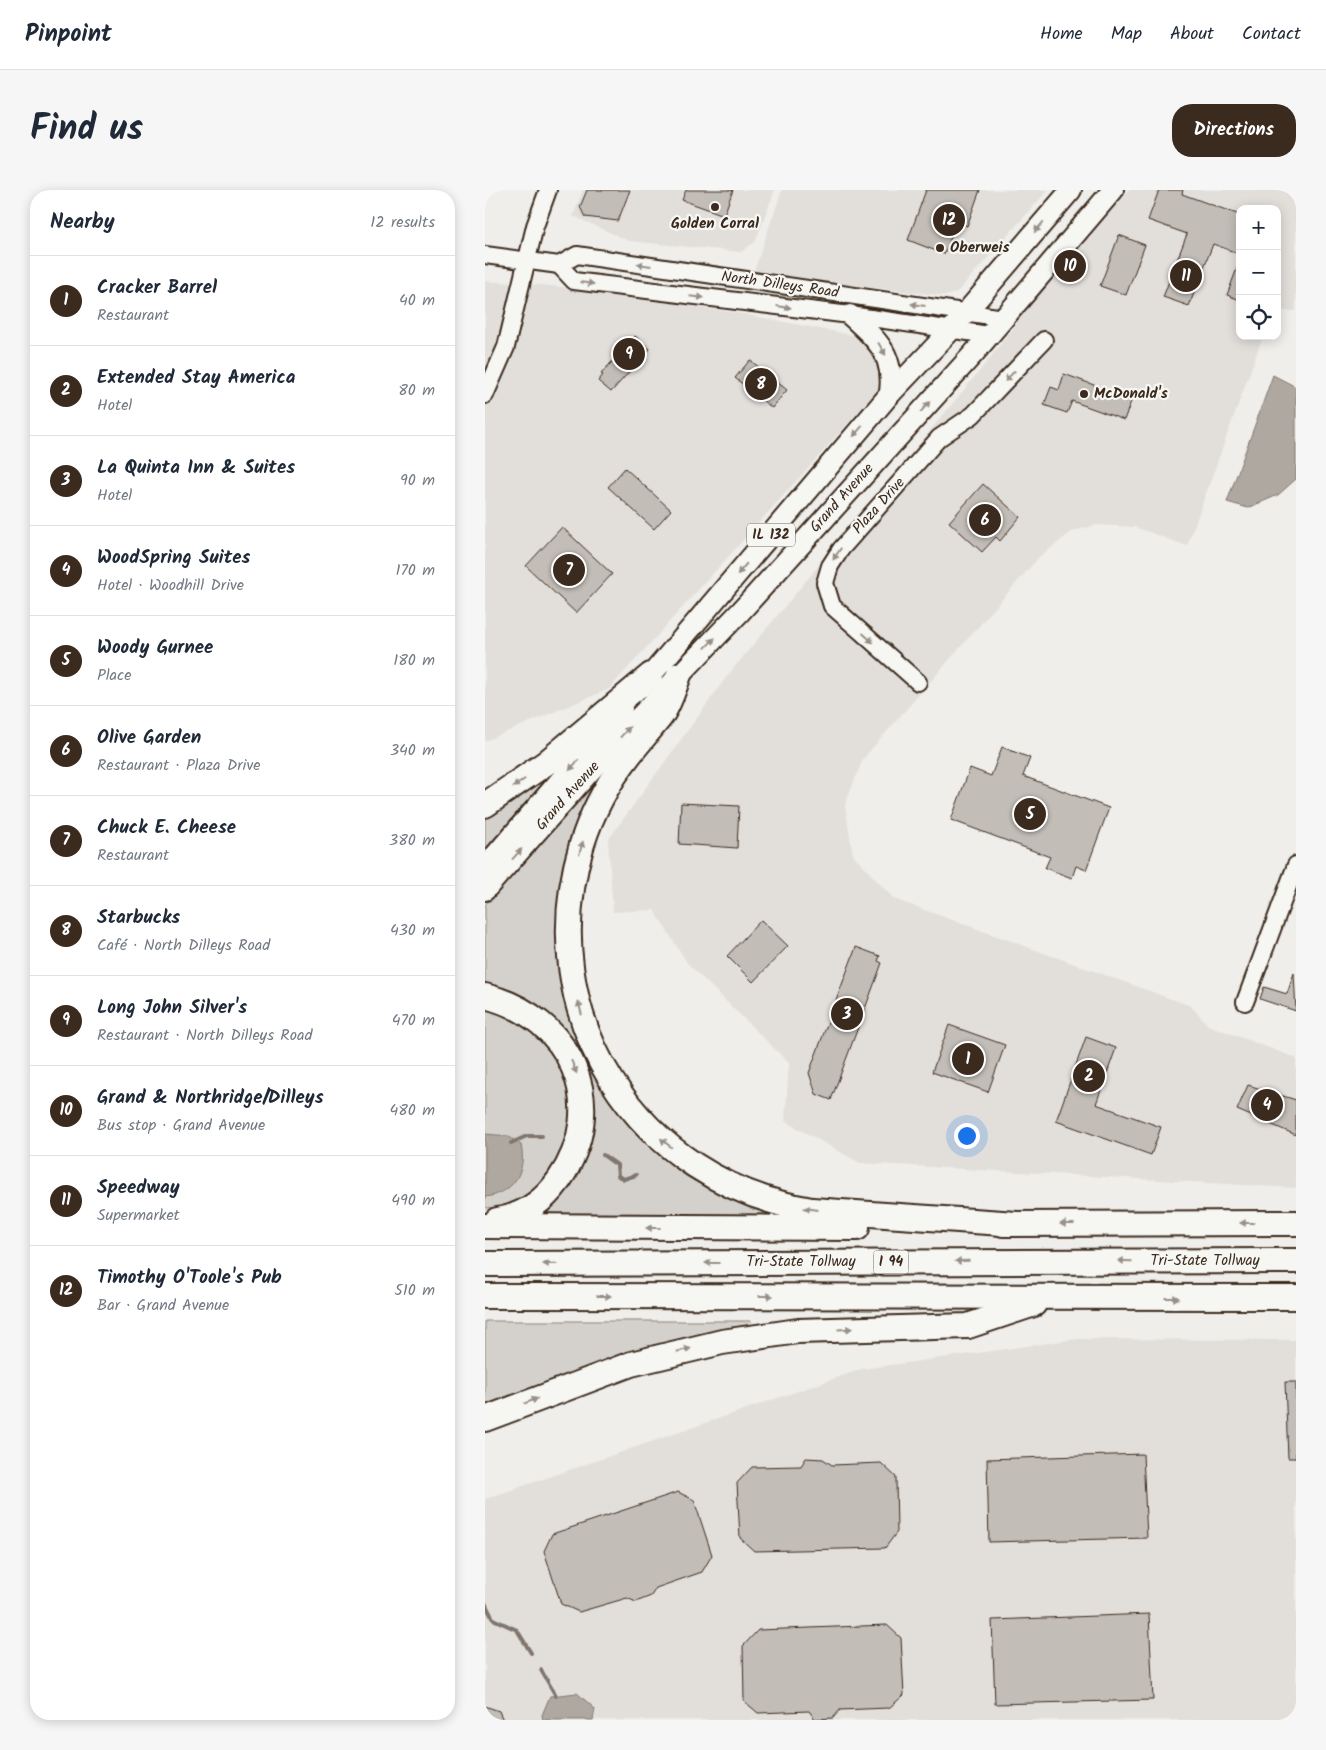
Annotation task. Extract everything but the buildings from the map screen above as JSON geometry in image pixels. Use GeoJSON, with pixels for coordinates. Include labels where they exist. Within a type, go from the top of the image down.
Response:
{"type":"FeatureCollection","features":[{"type":"Feature","properties":{"kind":"highway"},"geometry":{"type":"LineString","coordinates":[[679,674],[662,715],[629,755],[598,805],[582,843],[576,869],[568,928],[569,956],[581,1015],[603,1067],[634,1111],[663,1141],[699,1168],[752,1195],[779,1204],[813,1210],[1017,1224]]}},
{"type":"Feature","properties":{"kind":"highway"},"geometry":{"type":"LineString","coordinates":[[485,805],[547,763],[651,675]]}},
{"type":"Feature","properties":{"kind":"highway"},"geometry":{"type":"LineString","coordinates":[[485,996],[524,1011],[555,1036],[575,1070],[581,1092],[582,1114],[570,1162],[548,1194],[540,1202],[520,1213],[485,1224]]}},
{"type":"Feature","properties":{"kind":"highway"},"geometry":{"type":"LineString","coordinates":[[485,1224],[827,1228],[1017,1224],[1296,1223]]}},
{"type":"Feature","properties":{"kind":"highway","name":"Tri-State Tollway"},"geometry":{"type":"LineString","coordinates":[[485,1264],[1296,1261]]}},
{"type":"Feature","properties":{"kind":"highway","name":"I 94"},"geometry":{"type":"LineString","coordinates":[[485,1296],[1296,1297]]}},
{"type":"Feature","properties":{"kind":"highway"},"geometry":{"type":"LineString","coordinates":[[485,1419],[631,1364],[705,1345],[798,1331],[968,1326],[1053,1298]]}},
{"type":"Feature","properties":{"kind":"main road","name":"Grand Avenue"},"geometry":{"type":"LineString","coordinates":[[485,867],[890,394],[951,330],[1071,190]]}},
{"type":"Feature","properties":{"kind":"main road","name":"Grand Avenue"},"geometry":{"type":"LineString","coordinates":[[485,890],[679,674],[741,611],[989,336],[1113,190]]}},
{"type":"Feature","properties":{"kind":"main road"},"geometry":{"type":"LineString","coordinates":[[850,315],[885,351],[891,376],[890,394]]}},
{"type":"Feature","properties":{"kind":"street"},"geometry":{"type":"LineString","coordinates":[[485,395],[506,346],[535,226],[549,190]]}},
{"type":"Feature","properties":{"kind":"street","name":"North Dilleys Road"},"geometry":{"type":"LineString","coordinates":[[485,255],[559,265],[577,255],[1004,318]]}},
{"type":"Feature","properties":{"kind":"street","name":"North Dilleys Road"},"geometry":{"type":"LineString","coordinates":[[559,265],[574,281],[850,315],[989,336]]}},
{"type":"Feature","properties":{"kind":"street","name":"Plaza Drive"},"geometry":{"type":"LineString","coordinates":[[918,682],[831,606],[825,589],[826,576],[841,549],[939,438],[973,414],[1044,340]]}},
{"type":"Feature","properties":{"kind":"street"},"geometry":{"type":"LineString","coordinates":[[1245,1002],[1290,901],[1296,865]]}},
{"type":"Feature","properties":{"kind":"shaded area"},"geometry":{"type":"Polygon","coordinates":[[[583,190],[775,190],[755,242],[741,252],[629,241],[573,216],[583,190]]]}},
{"type":"Feature","properties":{"kind":"shaded area"},"geometry":{"type":"Polygon","coordinates":[[[782,190],[1048,190],[960,289],[946,296],[753,274],[782,190]]]}},
{"type":"Feature","properties":{"kind":"shaded area"},"geometry":{"type":"Polygon","coordinates":[[[1128,190],[1296,190],[1296,311],[1281,311],[1281,205],[1236,205],[1236,340],[1262,340],[1187,546],[1135,527],[1097,525],[1073,531],[1039,557],[863,759],[845,805],[853,855],[894,899],[1191,1006],[1208,1025],[1296,1058],[1296,1188],[860,1163],[785,1121],[789,1063],[688,964],[654,910],[613,912],[608,840],[728,675],[986,363],[1043,289],[1128,190]]]}},
{"type":"Feature","properties":{"kind":"shaded area"},"geometry":{"type":"Polygon","coordinates":[[[485,281],[553,286],[606,293],[738,313],[857,336],[869,342],[883,367],[881,387],[609,689],[485,741],[485,281]]]}},
{"type":"Feature","properties":{"kind":"shaded area"},"geometry":{"type":"Polygon","coordinates":[[[1273,375],[1296,387],[1296,479],[1278,495],[1248,508],[1227,502],[1273,375]]]}},
{"type":"Feature","properties":{"kind":"shaded area"},"geometry":{"type":"Polygon","coordinates":[[[555,769],[485,849],[485,814],[555,769]]]}},
{"type":"Feature","properties":{"kind":"shaded area"},"geometry":{"type":"Polygon","coordinates":[[[594,783],[597,786],[567,856],[559,897],[557,938],[561,979],[570,1019],[584,1057],[604,1092],[629,1125],[659,1154],[696,1182],[726,1197],[768,1214],[768,1217],[535,1217],[589,1137],[554,1020],[537,1007],[507,990],[504,992],[485,986],[485,905],[594,783]]]}},
{"type":"Feature","properties":{"kind":"shaded area"},"geometry":{"type":"Polygon","coordinates":[[[485,1006],[509,1015],[532,1028],[544,1040],[564,1072],[569,1087],[571,1103],[568,1135],[556,1165],[537,1188],[520,1202],[508,1207],[485,1208],[485,1006]]]}},
{"type":"Feature","properties":{"kind":"shaded area"},"geometry":{"type":"Polygon","coordinates":[[[485,1134],[508,1136],[521,1145],[522,1164],[516,1180],[510,1186],[495,1195],[485,1197],[485,1134]]]}},
{"type":"Feature","properties":{"kind":"shaded area"},"geometry":{"type":"Polygon","coordinates":[[[485,1321],[751,1321],[750,1326],[671,1341],[622,1355],[485,1407],[485,1321]]]}},
{"type":"Feature","properties":{"kind":"shaded area"},"geometry":{"type":"Polygon","coordinates":[[[1077,1339],[1296,1340],[1296,1720],[485,1720],[485,1499],[862,1369],[1077,1339]]]}},
{"type":"Feature","properties":{"kind":"shaded area"},"geometry":{"type":"Polygon","coordinates":[[[577,1693],[595,1709],[593,1720],[543,1720],[542,1715],[550,1696],[577,1693]]]}},
{"type":"Feature","properties":{"kind":"waterway"},"geometry":{"type":"LineString","coordinates":[[511,1143],[527,1136],[542,1136]]}},
{"type":"Feature","properties":{"kind":"waterway"},"geometry":{"type":"LineString","coordinates":[[603,1155],[617,1165],[618,1176],[624,1179],[636,1175]]}},
{"type":"Feature","properties":{"kind":"waterway"},"geometry":{"type":"LineString","coordinates":[[485,1603],[493,1619],[517,1630],[531,1653]]}},
{"type":"Feature","properties":{"kind":"waterway"},"geometry":{"type":"LineString","coordinates":[[541,1670],[556,1696]]}},
{"type":"Feature","properties":{"kind":"place","name":"Golden Corral"},"geometry":{"type":"Point","coordinates":[715,207]}},
{"type":"Feature","properties":{"kind":"place","name":"Timothy O'Toole's Pub"},"geometry":{"type":"Point","coordinates":[949,220]}},
{"type":"Feature","properties":{"kind":"place","name":"Oberweis"},"geometry":{"type":"Point","coordinates":[940,248]}},
{"type":"Feature","properties":{"kind":"place","name":"Grand & Northridge/Dilleys"},"geometry":{"type":"Point","coordinates":[1070,266]}},
{"type":"Feature","properties":{"kind":"place","name":"Speedway"},"geometry":{"type":"Point","coordinates":[1186,276]}},
{"type":"Feature","properties":{"kind":"place","name":"Long John Silver's"},"geometry":{"type":"Point","coordinates":[629,354]}},
{"type":"Feature","properties":{"kind":"place","name":"Starbucks"},"geometry":{"type":"Point","coordinates":[761,384]}},
{"type":"Feature","properties":{"kind":"place","name":"McDonald's"},"geometry":{"type":"Point","coordinates":[1084,394]}},
{"type":"Feature","properties":{"kind":"place","name":"Olive Garden"},"geometry":{"type":"Point","coordinates":[985,520]}},
{"type":"Feature","properties":{"kind":"place","name":"Chuck E. Cheese"},"geometry":{"type":"Point","coordinates":[569,570]}},
{"type":"Feature","properties":{"kind":"place","name":"Woody Gurnee"},"geometry":{"type":"Point","coordinates":[1030,814]}},
{"type":"Feature","properties":{"kind":"place","name":"La Quinta Inn & Suites"},"geometry":{"type":"Point","coordinates":[847,1014]}},
{"type":"Feature","properties":{"kind":"place","name":"Cracker Barrel"},"geometry":{"type":"Point","coordinates":[968,1059]}},
{"type":"Feature","properties":{"kind":"place","name":"Extended Stay America"},"geometry":{"type":"Point","coordinates":[1089,1076]}},
{"type":"Feature","properties":{"kind":"place","name":"WoodSpring Suites"},"geometry":{"type":"Point","coordinates":[1267,1105]}}]}
